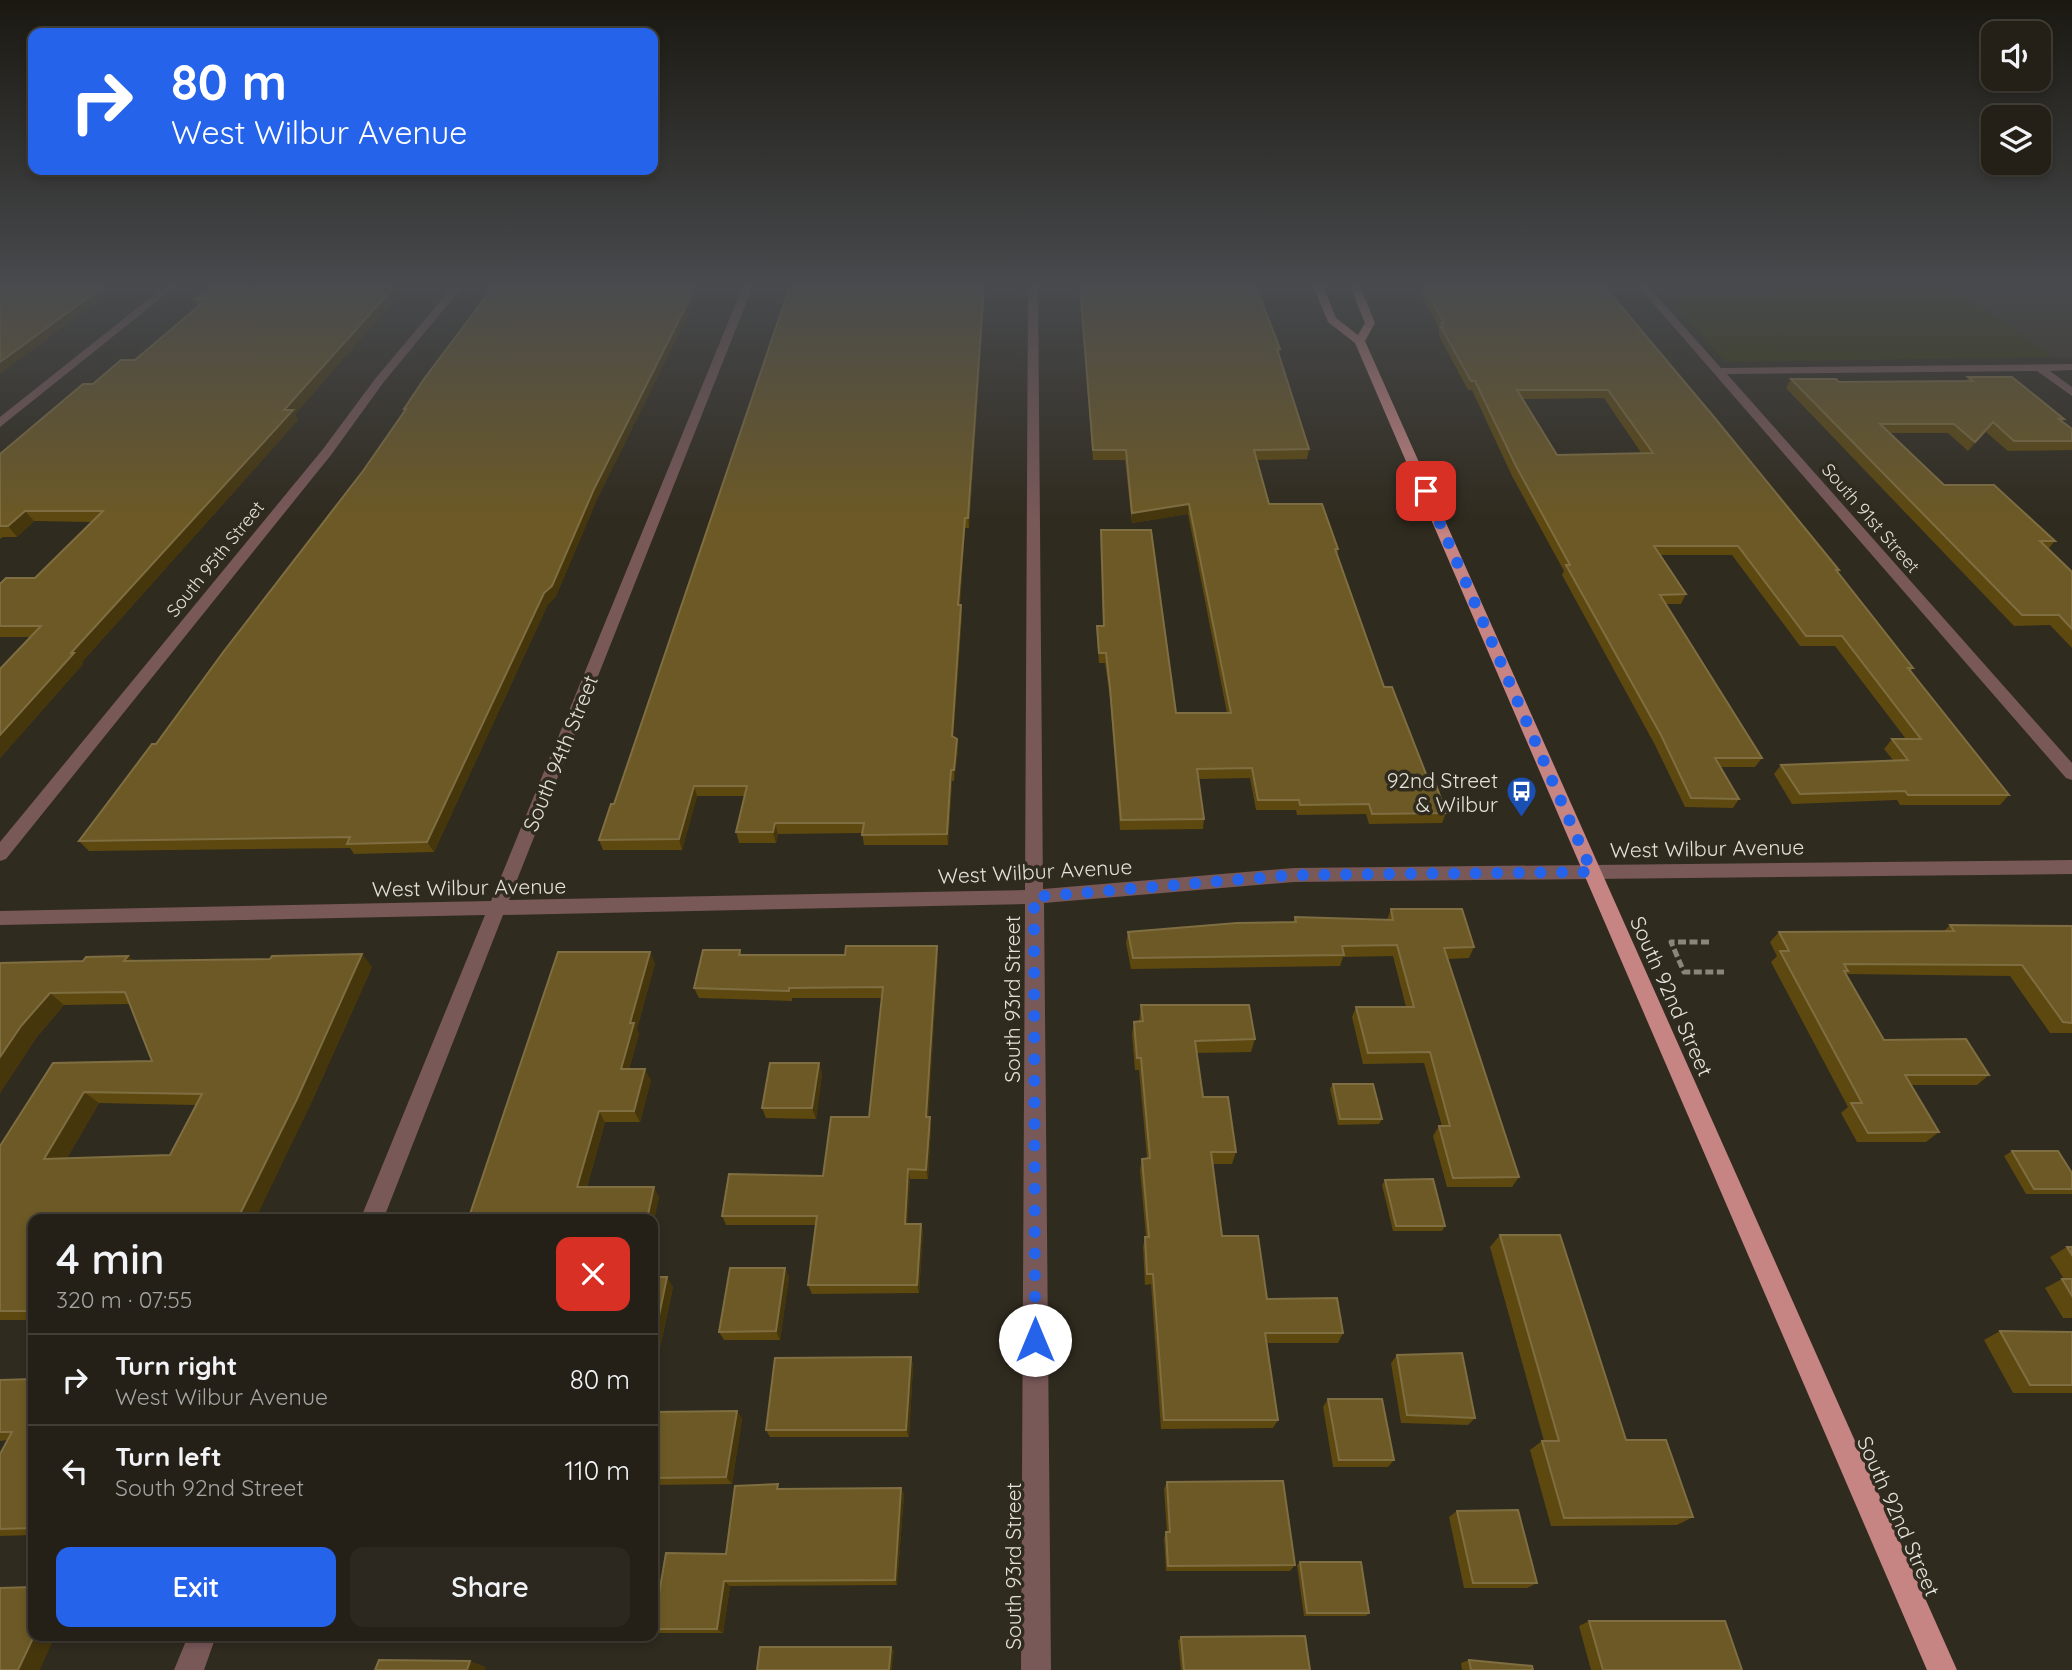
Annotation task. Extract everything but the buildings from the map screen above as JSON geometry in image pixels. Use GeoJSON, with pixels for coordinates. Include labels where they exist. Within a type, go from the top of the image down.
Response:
{"type":"FeatureCollection","features":[{"type":"Feature","properties":{"kind":"main road","name":"South 92nd Street"},"geometry":{"type":"LineString","coordinates":[[1370,364],[1942,1670]]}},
{"type":"Feature","properties":{"kind":"street"},"geometry":{"type":"LineString","coordinates":[[0,423],[73,364]]}},
{"type":"Feature","properties":{"kind":"street","name":"South 95th Street"},"geometry":{"type":"LineString","coordinates":[[0,855],[319,462],[393,364]]}},
{"type":"Feature","properties":{"kind":"street","name":"South 94th Street"},"geometry":{"type":"LineString","coordinates":[[374,1214],[717,364]]}},
{"type":"Feature","properties":{"kind":"street","name":"South 93rd Street"},"geometry":{"type":"LineString","coordinates":[[1033,364],[1036,1670]]}},
{"type":"Feature","properties":{"kind":"street","name":"South 91st Street"},"geometry":{"type":"LineString","coordinates":[[1713,364],[2072,774]]}},
{"type":"Feature","properties":{"kind":"street"},"geometry":{"type":"LineString","coordinates":[[2039,367],[2072,393]]}},
{"type":"Feature","properties":{"kind":"street"},"geometry":{"type":"LineString","coordinates":[[1719,371],[2072,367]]}},
{"type":"Feature","properties":{"kind":"street","name":"West Wilbur Avenue"},"geometry":{"type":"LineString","coordinates":[[0,918],[1034,897],[1294,875],[2072,867]]}},
{"type":"Feature","properties":{"kind":"street"},"geometry":{"type":"LineString","coordinates":[[189,1670],[200,1641]]}},
{"type":"Feature","properties":{"kind":"path"},"geometry":{"type":"LineString","coordinates":[[1709,942],[1671,942],[1684,972],[1724,972]]}},
{"type":"Feature","properties":{"kind":"place","name":"92nd Street & Wilbur"},"geometry":{"type":"Point","coordinates":[1521,819]}},
{"type":"Feature","properties":{"kind":"route"},"geometry":{"type":"LineString","coordinates":[[1035,1340],[1034,897],[1294,875],[1592,872],[1426,491]]}}]}
